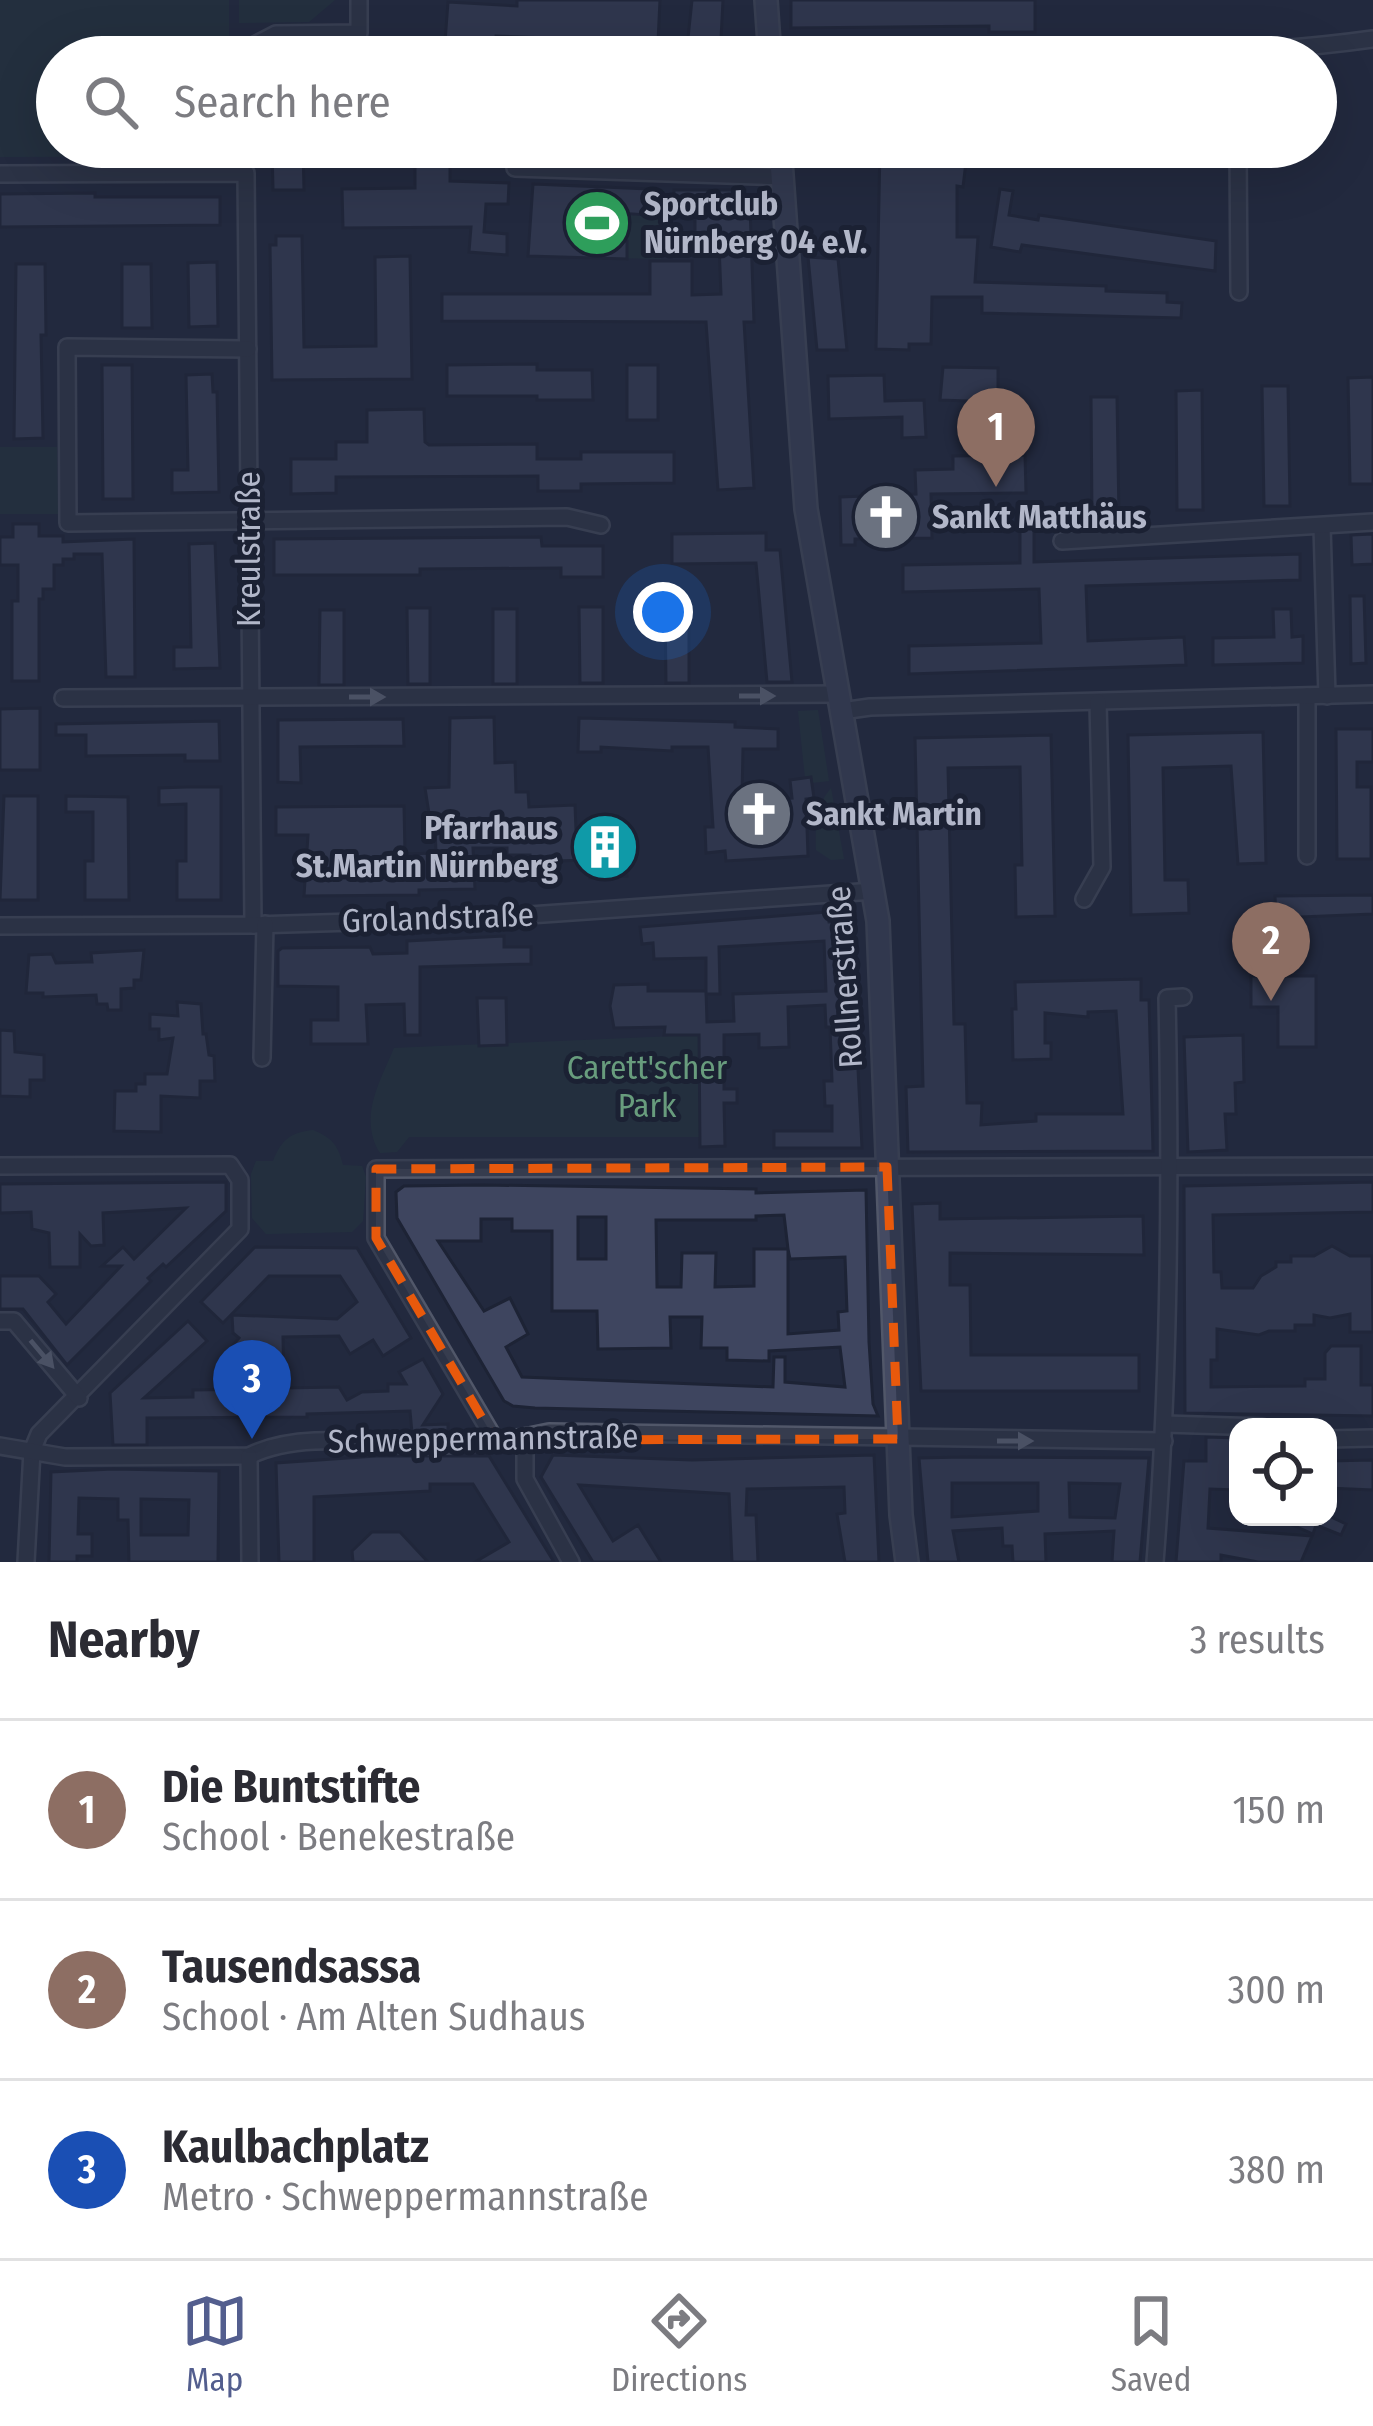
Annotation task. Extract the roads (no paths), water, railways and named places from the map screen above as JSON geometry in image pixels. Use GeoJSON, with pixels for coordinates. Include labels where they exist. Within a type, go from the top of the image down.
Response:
{"type":"FeatureCollection","features":[{"type":"Feature","properties":{"kind":"street"},"geometry":{"type":"LineString","coordinates":[[272,36],[359,33],[359,0]]}},
{"type":"Feature","properties":{"kind":"street"},"geometry":{"type":"LineString","coordinates":[[766,0],[769,36]]}},
{"type":"Feature","properties":{"kind":"street"},"geometry":{"type":"LineString","coordinates":[[1337,43],[1373,39]]}},
{"type":"Feature","properties":{"kind":"street","name":"Rollnerstraße"},"geometry":{"type":"LineString","coordinates":[[782,168],[805,496],[874,891],[907,1562]]}},
{"type":"Feature","properties":{"kind":"street"},"geometry":{"type":"LineString","coordinates":[[1238,168],[1239,292]]}},
{"type":"Feature","properties":{"kind":"street"},"geometry":{"type":"LineString","coordinates":[[515,169],[783,177]]}},
{"type":"Feature","properties":{"kind":"street","name":"Kreulstraße"},"geometry":{"type":"LineString","coordinates":[[0,174],[246,173],[250,698],[262,1058]]}},
{"type":"Feature","properties":{"kind":"street"},"geometry":{"type":"LineString","coordinates":[[248,349],[68,347],[68,523],[567,517],[601,525]]}},
{"type":"Feature","properties":{"kind":"street"},"geometry":{"type":"LineString","coordinates":[[1062,541],[1373,521]]}},
{"type":"Feature","properties":{"kind":"street"},"geometry":{"type":"LineString","coordinates":[[1322,526],[1328,696]]}},
{"type":"Feature","properties":{"kind":"street"},"geometry":{"type":"LineString","coordinates":[[63,698],[840,703],[870,707],[1373,694]]}},
{"type":"Feature","properties":{"kind":"street"},"geometry":{"type":"LineString","coordinates":[[1307,696],[1307,856]]}},
{"type":"Feature","properties":{"kind":"street"},"geometry":{"type":"LineString","coordinates":[[1084,899],[1102,867],[1099,702]]}},
{"type":"Feature","properties":{"kind":"street","name":"Grolandstraße"},"geometry":{"type":"LineString","coordinates":[[0,926],[485,918],[874,891]]}},
{"type":"Feature","properties":{"kind":"street"},"geometry":{"type":"LineString","coordinates":[[1154,1562],[1165,1433],[1167,998],[1183,997]]}},
{"type":"Feature","properties":{"kind":"street"},"geometry":{"type":"LineString","coordinates":[[0,1166],[230,1165],[241,1180],[240,1229],[39,1434],[32,1451],[26,1562]]}},
{"type":"Feature","properties":{"kind":"street"},"geometry":{"type":"LineString","coordinates":[[495,1440],[376,1238],[376,1169],[1373,1166]]}},
{"type":"Feature","properties":{"kind":"street"},"geometry":{"type":"LineString","coordinates":[[0,1321],[14,1321],[79,1398]]}},
{"type":"Feature","properties":{"kind":"street","name":"Schweppermannstraße"},"geometry":{"type":"LineString","coordinates":[[0,1446],[65,1457],[249,1456],[269,1446],[372,1440],[409,1445],[570,1432],[898,1439],[1229,1429]]}},
{"type":"Feature","properties":{"kind":"street"},"geometry":{"type":"LineString","coordinates":[[525,1438],[525,1479],[571,1562]]}},
{"type":"Feature","properties":{"kind":"street"},"geometry":{"type":"LineString","coordinates":[[1337,1439],[1373,1438]]}},
{"type":"Feature","properties":{"kind":"street"},"geometry":{"type":"LineString","coordinates":[[249,1456],[250,1562]]}},
{"type":"Feature","properties":{"kind":"place","name":"Sportclub Nürnberg 04 e.V."},"geometry":{"type":"Point","coordinates":[597,223]}},
{"type":"Feature","properties":{"kind":"place","name":"Die Buntstifte"},"geometry":{"type":"Point","coordinates":[996,487]}},
{"type":"Feature","properties":{"kind":"place","name":"Sankt Matthäus"},"geometry":{"type":"Point","coordinates":[886,517]}},
{"type":"Feature","properties":{"kind":"place","name":"Sankt Martin"},"geometry":{"type":"Point","coordinates":[759,814]}},
{"type":"Feature","properties":{"kind":"place","name":"Pfarrhaus St.Martin Nürnberg"},"geometry":{"type":"Point","coordinates":[605,847]}},
{"type":"Feature","properties":{"kind":"place","name":"Tausendsassa"},"geometry":{"type":"Point","coordinates":[1271,1001]}},
{"type":"Feature","properties":{"kind":"place","name":"Kaulbachplatz"},"geometry":{"type":"Point","coordinates":[252,1439]}},
{"type":"Feature","properties":{"kind":"park label","name":"Carett'scher Park"},"geometry":{"type":"Point","coordinates":[647,1087]}}]}
